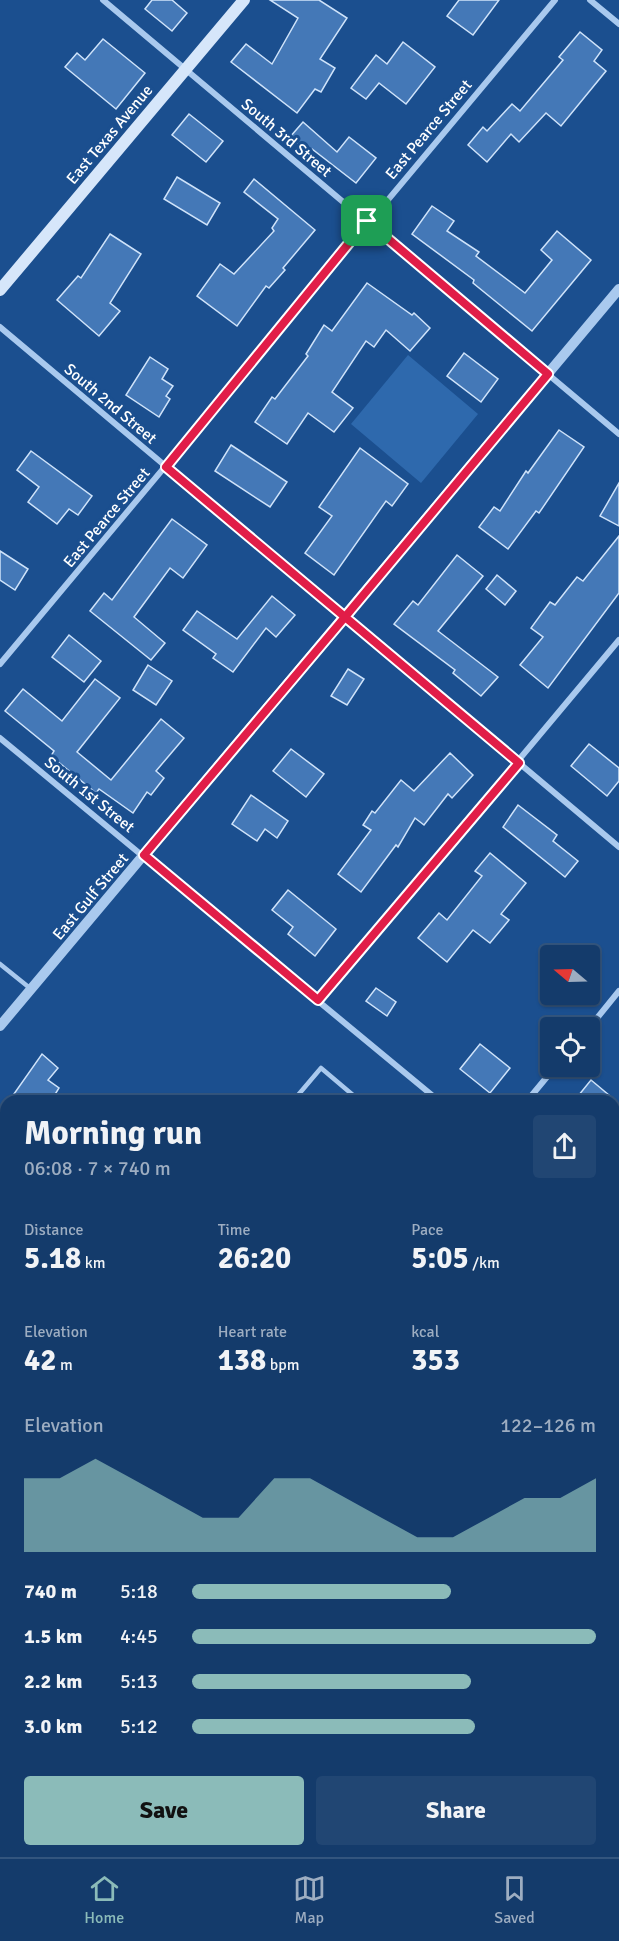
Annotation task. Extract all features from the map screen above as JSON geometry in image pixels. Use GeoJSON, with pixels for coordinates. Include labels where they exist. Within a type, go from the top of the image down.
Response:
{"type":"FeatureCollection","features":[{"type":"Feature","properties":{"kind":"main road","name":"East Texas Avenue"},"geometry":{"type":"LineString","coordinates":[[0,290],[244,0]]}},
{"type":"Feature","properties":{"kind":"street","name":"South 3rd Street"},"geometry":{"type":"LineString","coordinates":[[104,0],[619,434]]}},
{"type":"Feature","properties":{"kind":"street","name":"East Pearce Street"},"geometry":{"type":"LineString","coordinates":[[0,664],[166,467],[367,221],[555,0]]}},
{"type":"Feature","properties":{"kind":"street"},"geometry":{"type":"LineString","coordinates":[[590,0],[619,24]]}},
{"type":"Feature","properties":{"kind":"street","name":"East Gulf Street"},"geometry":{"type":"LineString","coordinates":[[0,1026],[619,289]]}},
{"type":"Feature","properties":{"kind":"street","name":"South 2nd Street"},"geometry":{"type":"LineString","coordinates":[[0,327],[619,847]]}},
{"type":"Feature","properties":{"kind":"street"},"geometry":{"type":"LineString","coordinates":[[318,1000],[519,763],[619,640]]}},
{"type":"Feature","properties":{"kind":"street","name":"South 1st Street"},"geometry":{"type":"LineString","coordinates":[[0,738],[432,1095]]}},
{"type":"Feature","properties":{"kind":"street"},"geometry":{"type":"LineString","coordinates":[[597,1017],[619,991]]}},
{"type":"Feature","properties":{"kind":"street"},"geometry":{"type":"LineString","coordinates":[[532,1095],[547,1077]]}},
{"type":"Feature","properties":{"kind":"lane"},"geometry":{"type":"LineString","coordinates":[[0,964],[31,989]]}},
{"type":"Feature","properties":{"kind":"lane"},"geometry":{"type":"LineString","coordinates":[[298,1095],[321,1068],[353,1095]]}},
{"type":"Feature","properties":{"kind":"shaded area"},"geometry":{"type":"Polygon","coordinates":[[[408,355],[478,414],[421,483],[351,424],[408,355]]]}},
{"type":"Feature","properties":{"kind":"building"},"geometry":{"type":"Polygon","coordinates":[[[152,0],[172,0],[187,13],[172,31],[145,9],[152,0]]]}},
{"type":"Feature","properties":{"kind":"building"},"geometry":{"type":"Polygon","coordinates":[[[270,0],[319,0],[347,18],[320,59],[335,68],[321,92],[315,89],[297,113],[231,62],[246,44],[272,64],[298,18],[270,0]]]}},
{"type":"Feature","properties":{"kind":"building"},"geometry":{"type":"Polygon","coordinates":[[[459,0],[499,0],[473,35],[447,16],[459,0]]]}},
{"type":"Feature","properties":{"kind":"building"},"geometry":{"type":"Polygon","coordinates":[[[580,32],[602,50],[594,61],[606,71],[561,126],[546,113],[519,142],[511,134],[487,162],[468,145],[483,127],[487,131],[512,104],[520,111],[563,60],[559,57],[580,32]]]}},
{"type":"Feature","properties":{"kind":"building"},"geometry":{"type":"Polygon","coordinates":[[[103,39],[145,73],[116,109],[65,67],[77,53],[85,60],[103,39]]]}},
{"type":"Feature","properties":{"kind":"building"},"geometry":{"type":"Polygon","coordinates":[[[403,42],[435,67],[406,104],[379,83],[366,99],[351,88],[376,55],[387,64],[403,42]]]}},
{"type":"Feature","properties":{"kind":"building"},"geometry":{"type":"Polygon","coordinates":[[[189,114],[223,141],[206,162],[172,135],[189,114]]]}},
{"type":"Feature","properties":{"kind":"building"},"geometry":{"type":"Polygon","coordinates":[[[303,122],[337,152],[349,137],[376,158],[356,183],[312,149],[308,153],[290,137],[303,122]]]}},
{"type":"Feature","properties":{"kind":"building"},"geometry":{"type":"Polygon","coordinates":[[[177,177],[220,203],[207,225],[164,199],[177,177]]]}},
{"type":"Feature","properties":{"kind":"building"},"geometry":{"type":"Polygon","coordinates":[[[254,179],[315,230],[283,268],[285,270],[269,288],[266,286],[237,326],[197,296],[220,264],[234,274],[274,231],[272,228],[278,219],[244,192],[254,179]]]}},
{"type":"Feature","properties":{"kind":"building"},"geometry":{"type":"Polygon","coordinates":[[[432,206],[454,221],[447,231],[479,252],[476,256],[525,293],[552,260],[541,250],[557,231],[591,260],[532,331],[473,283],[474,280],[412,234],[432,206]]]}},
{"type":"Feature","properties":{"kind":"building"},"geometry":{"type":"Polygon","coordinates":[[[110,234],[141,254],[110,303],[120,311],[99,336],[57,300],[78,276],[81,278],[110,234]]]}},
{"type":"Feature","properties":{"kind":"building"},"geometry":{"type":"Polygon","coordinates":[[[367,283],[412,315],[414,313],[430,328],[410,351],[386,330],[374,347],[366,341],[332,392],[353,408],[334,432],[308,413],[287,444],[255,422],[272,397],[275,399],[308,356],[306,354],[324,325],[332,331],[367,283]]]}},
{"type":"Feature","properties":{"kind":"building"},"geometry":{"type":"Polygon","coordinates":[[[464,353],[498,379],[481,402],[447,376],[464,353]]]}},
{"type":"Feature","properties":{"kind":"building"},"geometry":{"type":"Polygon","coordinates":[[[150,357],[168,369],[162,379],[173,386],[166,396],[170,399],[159,417],[126,395],[150,357]]]}},
{"type":"Feature","properties":{"kind":"building"},"geometry":{"type":"Polygon","coordinates":[[[559,430],[584,447],[539,513],[536,511],[508,549],[479,527],[494,507],[500,511],[526,471],[528,473],[559,430]]]}},
{"type":"Feature","properties":{"kind":"building"},"geometry":{"type":"Polygon","coordinates":[[[231,445],[287,482],[270,507],[215,471],[231,445]]]}},
{"type":"Feature","properties":{"kind":"building"},"geometry":{"type":"Polygon","coordinates":[[[360,448],[408,484],[392,506],[386,501],[334,575],[305,553],[332,516],[319,507],[360,448]]]}},
{"type":"Feature","properties":{"kind":"building"},"geometry":{"type":"Polygon","coordinates":[[[31,451],[92,496],[78,515],[69,509],[57,524],[28,502],[39,487],[17,470],[31,451]]]}},
{"type":"Feature","properties":{"kind":"building"},"geometry":{"type":"Polygon","coordinates":[[[619,483],[619,526],[600,516],[619,483]]]}},
{"type":"Feature","properties":{"kind":"building"},"geometry":{"type":"Polygon","coordinates":[[[172,519],[207,545],[183,578],[170,568],[134,617],[165,643],[151,660],[90,611],[104,593],[112,600],[172,519]]]}},
{"type":"Feature","properties":{"kind":"building"},"geometry":{"type":"Polygon","coordinates":[[[619,536],[619,593],[548,688],[520,665],[543,637],[531,628],[550,602],[555,605],[577,577],[583,581],[619,536]]]}},
{"type":"Feature","properties":{"kind":"building"},"geometry":{"type":"Polygon","coordinates":[[[0,551],[28,569],[15,590],[0,580],[0,551]]]}},
{"type":"Feature","properties":{"kind":"building"},"geometry":{"type":"Polygon","coordinates":[[[457,555],[483,576],[438,631],[498,677],[481,696],[453,673],[455,670],[394,624],[413,601],[418,605],[457,555]]]}},
{"type":"Feature","properties":{"kind":"building"},"geometry":{"type":"Polygon","coordinates":[[[497,575],[516,591],[505,605],[486,589],[497,575]]]}},
{"type":"Feature","properties":{"kind":"building"},"geometry":{"type":"Polygon","coordinates":[[[272,596],[295,615],[276,637],[266,628],[233,672],[213,658],[216,654],[183,630],[197,611],[237,639],[272,596]]]}},
{"type":"Feature","properties":{"kind":"building"},"geometry":{"type":"Polygon","coordinates":[[[69,635],[101,661],[84,682],[52,657],[69,635]]]}},
{"type":"Feature","properties":{"kind":"building"},"geometry":{"type":"Polygon","coordinates":[[[148,665],[172,681],[156,705],[133,690],[148,665]]]}},
{"type":"Feature","properties":{"kind":"building"},"geometry":{"type":"Polygon","coordinates":[[[348,669],[364,679],[347,705],[331,696],[348,669]]]}},
{"type":"Feature","properties":{"kind":"building"},"geometry":{"type":"Polygon","coordinates":[[[95,679],[120,698],[77,752],[111,780],[161,719],[184,738],[156,771],[164,778],[151,795],[147,792],[133,813],[99,789],[96,793],[51,756],[54,751],[5,711],[23,689],[62,721],[95,679]]]}},
{"type":"Feature","properties":{"kind":"building"},"geometry":{"type":"Polygon","coordinates":[[[589,744],[619,768],[619,781],[607,796],[571,766],[589,744]]]}},
{"type":"Feature","properties":{"kind":"building"},"geometry":{"type":"Polygon","coordinates":[[[291,749],[324,774],[306,797],[273,771],[291,749]]]}},
{"type":"Feature","properties":{"kind":"building"},"geometry":{"type":"Polygon","coordinates":[[[450,753],[473,775],[452,798],[448,794],[424,825],[415,818],[398,847],[396,845],[361,892],[338,874],[371,830],[363,825],[372,811],[375,813],[401,780],[414,791],[450,753]]]}},
{"type":"Feature","properties":{"kind":"building"},"geometry":{"type":"Polygon","coordinates":[[[251,795],[288,821],[277,838],[265,829],[257,841],[232,824],[251,795]]]}},
{"type":"Feature","properties":{"kind":"building"},"geometry":{"type":"Polygon","coordinates":[[[518,805],[557,835],[553,841],[578,861],[565,877],[503,827],[518,805]]]}},
{"type":"Feature","properties":{"kind":"building"},"geometry":{"type":"Polygon","coordinates":[[[490,853],[526,883],[501,914],[509,920],[490,943],[473,930],[447,962],[418,938],[439,913],[447,920],[482,876],[475,871],[490,853]]]}},
{"type":"Feature","properties":{"kind":"building"},"geometry":{"type":"Polygon","coordinates":[[[288,890],[336,929],[315,956],[288,934],[293,927],[272,910],[288,890]]]}},
{"type":"Feature","properties":{"kind":"building"},"geometry":{"type":"Polygon","coordinates":[[[376,988],[396,1002],[387,1016],[366,1001],[376,988]]]}},
{"type":"Feature","properties":{"kind":"building"},"geometry":{"type":"Polygon","coordinates":[[[480,1044],[510,1068],[490,1093],[460,1069],[480,1044]]]}},
{"type":"Feature","properties":{"kind":"building"},"geometry":{"type":"Polygon","coordinates":[[[42,1054],[58,1068],[48,1080],[59,1088],[55,1095],[13,1095],[42,1054]]]}},
{"type":"Feature","properties":{"kind":"building"},"geometry":{"type":"Polygon","coordinates":[[[591,1080],[609,1095],[579,1095],[591,1080]]]}},
{"type":"Feature","properties":{"kind":"railway"},"geometry":{"type":"LineString","coordinates":[[0,1605],[0,1638]]}},
{"type":"Feature","properties":{"kind":"route"},"geometry":{"type":"LineString","coordinates":[[367,221],[166,467],[345,617],[144,855],[318,1000],[519,763],[345,617],[548,374],[367,221]]}}]}
